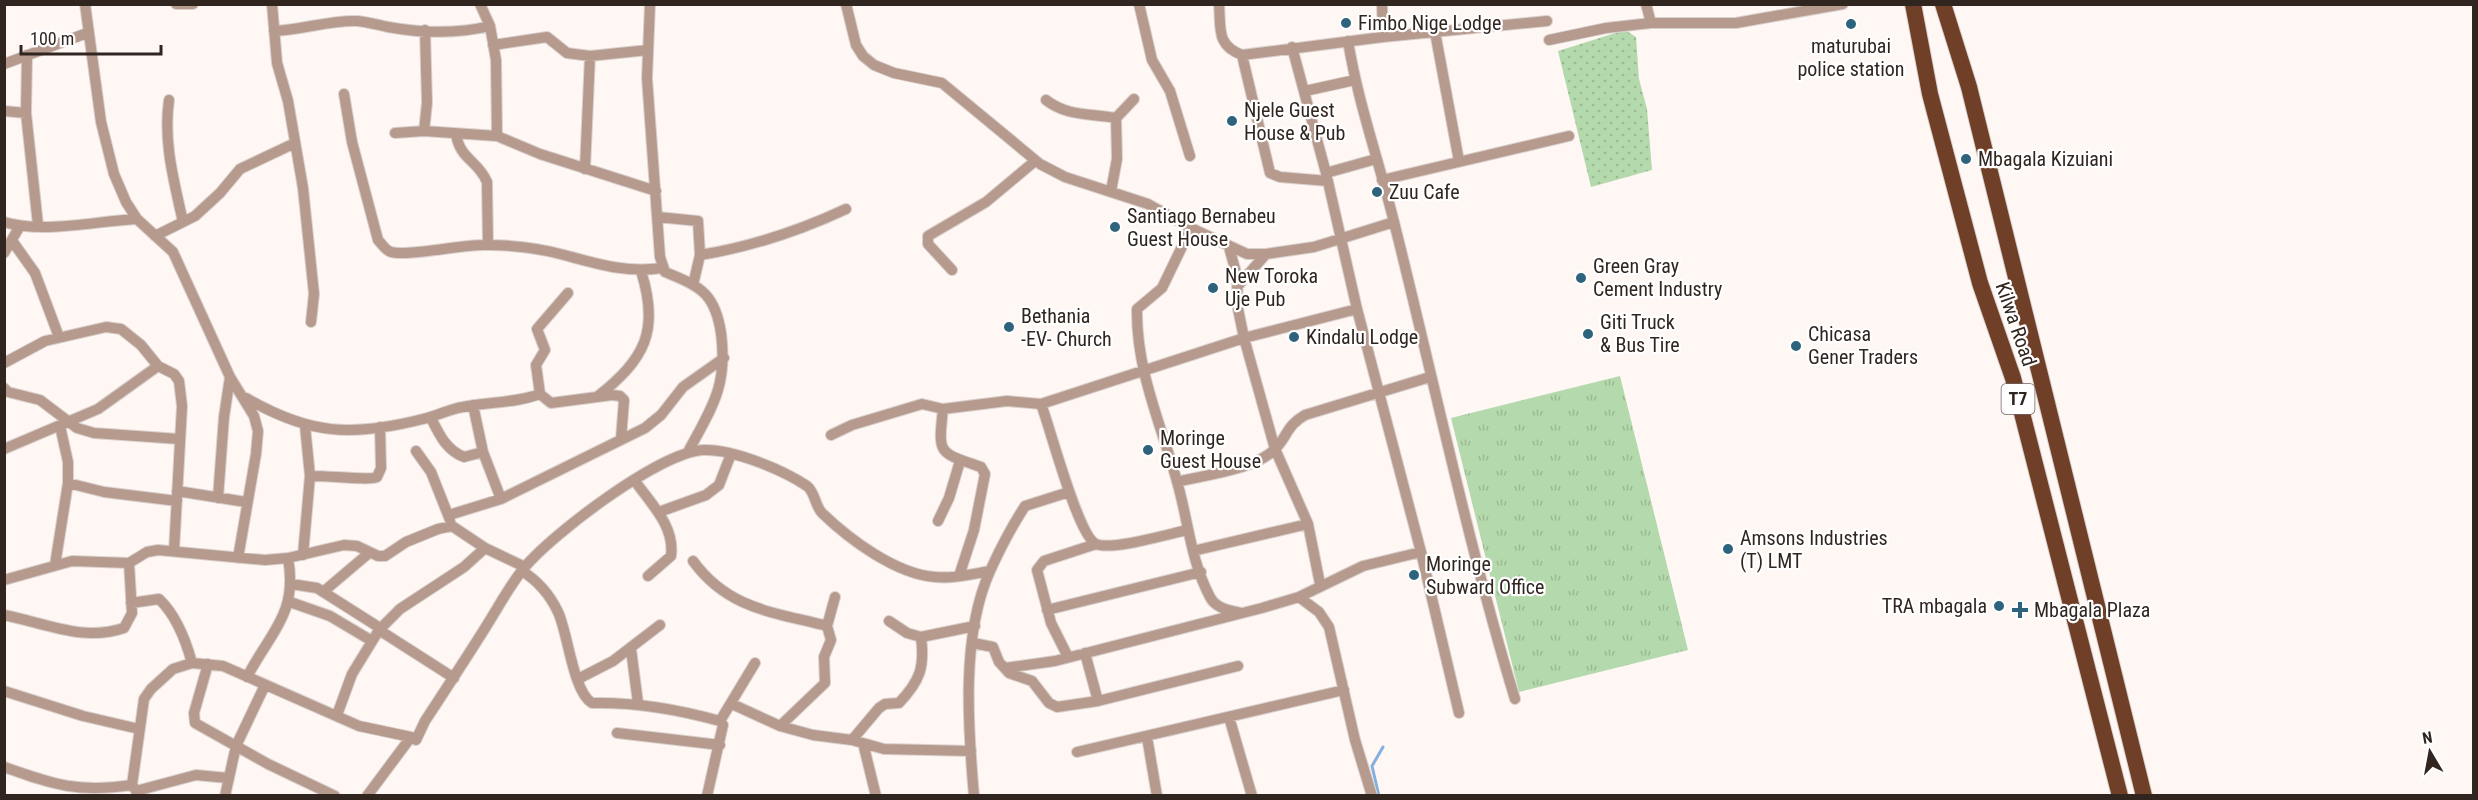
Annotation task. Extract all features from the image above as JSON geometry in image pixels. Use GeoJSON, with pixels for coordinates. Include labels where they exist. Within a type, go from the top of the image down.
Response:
{"type":"FeatureCollection","features":[{"type":"Feature","properties":{"kind":"highway","name":"Kilwa Road"},"geometry":{"type":"LineString","coordinates":[[1912,4],[1930,94],[1980,283],[2013,378],[2120,795]]}},
{"type":"Feature","properties":{"kind":"highway","name":"Kilwa Road"},"geometry":{"type":"LineString","coordinates":[[1943,4],[1969,87],[2145,795]]}},
{"type":"Feature","properties":{"kind":"street"},"geometry":{"type":"LineString","coordinates":[[85,4],[94,90],[114,174],[126,202],[137,219],[173,252],[230,377],[244,396],[254,416],[258,431],[238,558]]}},
{"type":"Feature","properties":{"kind":"street"},"geometry":{"type":"LineString","coordinates":[[176,4],[193,4]]}},
{"type":"Feature","properties":{"kind":"street"},"geometry":{"type":"LineString","coordinates":[[272,4],[277,63],[288,101],[295,143],[314,294],[311,322]]}},
{"type":"Feature","properties":{"kind":"street"},"geometry":{"type":"LineString","coordinates":[[480,4],[490,26],[496,60],[497,136]]}},
{"type":"Feature","properties":{"kind":"street"},"geometry":{"type":"LineString","coordinates":[[650,4],[648,108],[662,267],[665,272],[693,285],[705,294],[714,306],[724,358],[722,379],[715,398],[688,452]]}},
{"type":"Feature","properties":{"kind":"street"},"geometry":{"type":"LineString","coordinates":[[846,4],[856,45],[863,56],[874,64],[894,73],[942,83],[1035,161],[1065,177],[1148,204],[1229,247],[1247,254],[1266,254],[1314,247],[1394,222]]}},
{"type":"Feature","properties":{"kind":"street"},"geometry":{"type":"LineString","coordinates":[[1139,4],[1155,68],[1170,91],[1190,156]]}},
{"type":"Feature","properties":{"kind":"street"},"geometry":{"type":"LineString","coordinates":[[1219,4],[1222,40],[1229,50],[1242,55],[1292,47],[1547,21]]}},
{"type":"Feature","properties":{"kind":"street"},"geometry":{"type":"LineString","coordinates":[[1382,4],[1383,37]]}},
{"type":"Feature","properties":{"kind":"street"},"geometry":{"type":"LineString","coordinates":[[1646,4],[1651,23]]}},
{"type":"Feature","properties":{"kind":"street"},"geometry":{"type":"LineString","coordinates":[[1549,40],[1606,28],[1651,23],[1736,23],[1796,9],[1843,4]]}},
{"type":"Feature","properties":{"kind":"street"},"geometry":{"type":"LineString","coordinates":[[274,31],[299,30],[354,21],[425,30],[467,31],[490,26]]}},
{"type":"Feature","properties":{"kind":"street"},"geometry":{"type":"LineString","coordinates":[[424,131],[428,103],[425,30]]}},
{"type":"Feature","properties":{"kind":"street"},"geometry":{"type":"LineString","coordinates":[[1435,32],[1459,161]]}},
{"type":"Feature","properties":{"kind":"street"},"geometry":{"type":"LineString","coordinates":[[4,64],[87,33]]}},
{"type":"Feature","properties":{"kind":"street"},"geometry":{"type":"LineString","coordinates":[[493,45],[547,37],[567,53],[590,56],[648,50]]}},
{"type":"Feature","properties":{"kind":"street"},"geometry":{"type":"LineString","coordinates":[[1348,41],[1355,81],[1394,222],[1430,377],[1494,630],[1515,699]]}},
{"type":"Feature","properties":{"kind":"street"},"geometry":{"type":"LineString","coordinates":[[1292,47],[1327,177],[1377,392],[1421,552],[1459,713]]}},
{"type":"Feature","properties":{"kind":"street"},"geometry":{"type":"LineString","coordinates":[[27,55],[26,113],[38,225]]}},
{"type":"Feature","properties":{"kind":"street"},"geometry":{"type":"LineString","coordinates":[[1242,55],[1270,173],[1280,177],[1327,177],[1376,159]]}},
{"type":"Feature","properties":{"kind":"street"},"geometry":{"type":"LineString","coordinates":[[585,169],[590,56]]}},
{"type":"Feature","properties":{"kind":"street"},"geometry":{"type":"LineString","coordinates":[[1305,91],[1355,81]]}},
{"type":"Feature","properties":{"kind":"street"},"geometry":{"type":"LineString","coordinates":[[344,94],[352,142],[378,240],[388,251],[399,254],[458,245],[488,245],[566,255],[618,269],[641,271],[662,267]]}},
{"type":"Feature","properties":{"kind":"street"},"geometry":{"type":"LineString","coordinates":[[1111,191],[1117,159],[1116,118],[1134,99]]}},
{"type":"Feature","properties":{"kind":"street"},"geometry":{"type":"LineString","coordinates":[[169,100],[166,120],[167,148],[183,222]]}},
{"type":"Feature","properties":{"kind":"street"},"geometry":{"type":"LineString","coordinates":[[1046,100],[1058,109],[1072,114],[1116,118]]}},
{"type":"Feature","properties":{"kind":"street"},"geometry":{"type":"LineString","coordinates":[[4,111],[26,113]]}},
{"type":"Feature","properties":{"kind":"street"},"geometry":{"type":"LineString","coordinates":[[395,133],[424,131],[497,136],[585,169],[656,192]]}},
{"type":"Feature","properties":{"kind":"street"},"geometry":{"type":"LineString","coordinates":[[456,134],[458,148],[483,173],[487,182],[488,245]]}},
{"type":"Feature","properties":{"kind":"street"},"geometry":{"type":"LineString","coordinates":[[1382,180],[1569,136]]}},
{"type":"Feature","properties":{"kind":"street"},"geometry":{"type":"LineString","coordinates":[[155,236],[204,209],[240,169],[295,143]]}},
{"type":"Feature","properties":{"kind":"street"},"geometry":{"type":"LineString","coordinates":[[952,270],[928,244],[928,236],[986,202],[1035,161]]}},
{"type":"Feature","properties":{"kind":"street"},"geometry":{"type":"LineString","coordinates":[[700,255],[731,250],[827,218],[846,208]]}},
{"type":"Feature","properties":{"kind":"street"},"geometry":{"type":"LineString","coordinates":[[658,217],[698,221],[700,255],[693,285]]}},
{"type":"Feature","properties":{"kind":"street"},"geometry":{"type":"LineString","coordinates":[[4,222],[20,226],[70,226],[137,219]]}},
{"type":"Feature","properties":{"kind":"street"},"geometry":{"type":"LineString","coordinates":[[4,253],[13,242],[20,226]]}},
{"type":"Feature","properties":{"kind":"street"},"geometry":{"type":"LineString","coordinates":[[1191,228],[1162,288],[1137,309],[1143,371],[1178,482],[1193,551],[1210,599],[1221,608],[1241,613]]}},
{"type":"Feature","properties":{"kind":"street"},"geometry":{"type":"LineString","coordinates":[[13,242],[35,273],[59,337]]}},
{"type":"Feature","properties":{"kind":"street"},"geometry":{"type":"LineString","coordinates":[[1229,247],[1244,338],[1275,449],[1308,524],[1320,584]]}},
{"type":"Feature","properties":{"kind":"street"},"geometry":{"type":"LineString","coordinates":[[1237,287],[1266,254]]}},
{"type":"Feature","properties":{"kind":"street"},"geometry":{"type":"LineString","coordinates":[[597,397],[634,364],[644,341],[650,322],[650,303],[641,271]]}},
{"type":"Feature","properties":{"kind":"street"},"geometry":{"type":"LineString","coordinates":[[568,293],[537,328],[545,350],[536,365],[540,394],[551,403],[612,395],[624,400],[621,439]]}},
{"type":"Feature","properties":{"kind":"street"},"geometry":{"type":"LineString","coordinates":[[831,435],[900,408],[922,404],[943,409],[1006,401],[1041,404],[1244,338],[1357,309]]}},
{"type":"Feature","properties":{"kind":"street"},"geometry":{"type":"LineString","coordinates":[[4,363],[45,341],[106,327],[121,329],[141,345],[158,366],[174,375],[179,381],[182,406],[174,551]]}},
{"type":"Feature","properties":{"kind":"street"},"geometry":{"type":"LineString","coordinates":[[4,580],[55,565],[80,561],[129,563],[147,552],[174,551],[238,558],[288,558],[344,545],[357,546],[369,553],[385,556],[406,542],[501,499],[645,428],[661,415],[682,387],[724,358]]}},
{"type":"Feature","properties":{"kind":"street"},"geometry":{"type":"LineString","coordinates":[[4,449],[98,409],[158,366]]}},
{"type":"Feature","properties":{"kind":"street"},"geometry":{"type":"LineString","coordinates":[[218,498],[223,426],[230,377]]}},
{"type":"Feature","properties":{"kind":"street"},"geometry":{"type":"LineString","coordinates":[[1178,482],[1246,465],[1275,449],[1291,423],[1305,415],[1430,377]]}},
{"type":"Feature","properties":{"kind":"street"},"geometry":{"type":"LineString","coordinates":[[4,388],[8,392],[40,400],[64,424],[94,433],[179,439]]}},
{"type":"Feature","properties":{"kind":"street"},"geometry":{"type":"LineString","coordinates":[[244,396],[272,413],[305,426],[339,429],[380,427],[431,418],[447,410],[507,402],[540,394]]}},
{"type":"Feature","properties":{"kind":"street"},"geometry":{"type":"LineString","coordinates":[[1041,404],[1069,492],[1087,536],[1096,544]]}},
{"type":"Feature","properties":{"kind":"street"},"geometry":{"type":"LineString","coordinates":[[473,405],[483,452],[501,499]]}},
{"type":"Feature","properties":{"kind":"street"},"geometry":{"type":"LineString","coordinates":[[943,409],[939,443],[942,450],[960,461],[981,467],[985,474],[975,530],[959,576]]}},
{"type":"Feature","properties":{"kind":"street"},"geometry":{"type":"LineString","coordinates":[[431,418],[442,440],[451,450],[464,457],[483,452]]}},
{"type":"Feature","properties":{"kind":"street"},"geometry":{"type":"LineString","coordinates":[[55,565],[68,483],[64,424]]}},
{"type":"Feature","properties":{"kind":"street"},"geometry":{"type":"LineString","coordinates":[[303,555],[310,476],[305,426]]}},
{"type":"Feature","properties":{"kind":"street"},"geometry":{"type":"LineString","coordinates":[[310,476],[341,475],[364,479],[377,477],[381,468],[380,427]]}},
{"type":"Feature","properties":{"kind":"street"},"geometry":{"type":"LineString","coordinates":[[136,790],[139,729],[144,699],[151,689],[173,669],[192,663],[223,666],[359,726],[416,740],[425,721],[523,569],[556,537],[635,481],[688,452],[706,450],[731,454],[768,467],[809,487],[821,512],[888,562],[924,575],[959,576],[990,571]]}},
{"type":"Feature","properties":{"kind":"street"},"geometry":{"type":"LineString","coordinates":[[416,451],[431,472],[450,521],[485,548],[523,569],[535,579],[559,613],[578,679],[587,700],[592,703],[638,704],[670,708],[720,721],[723,725],[720,745],[707,795]]}},
{"type":"Feature","properties":{"kind":"street"},"geometry":{"type":"LineString","coordinates":[[659,512],[706,495],[719,485],[731,454]]}},
{"type":"Feature","properties":{"kind":"street"},"geometry":{"type":"LineString","coordinates":[[938,521],[949,498],[960,461]]}},
{"type":"Feature","properties":{"kind":"street"},"geometry":{"type":"LineString","coordinates":[[635,481],[659,512],[672,546],[671,556],[648,576]]}},
{"type":"Feature","properties":{"kind":"street"},"geometry":{"type":"LineString","coordinates":[[68,483],[104,492],[218,498],[246,502]]}},
{"type":"Feature","properties":{"kind":"street"},"geometry":{"type":"LineString","coordinates":[[974,795],[971,751],[973,643],[975,626],[990,571],[1025,506],[1069,492]]}},
{"type":"Feature","properties":{"kind":"street"},"geometry":{"type":"LineString","coordinates":[[1193,551],[1308,524]]}},
{"type":"Feature","properties":{"kind":"street"},"geometry":{"type":"LineString","coordinates":[[1068,657],[1047,610],[1037,570],[1044,561],[1096,544],[1108,546],[1142,541],[1187,530]]}},
{"type":"Feature","properties":{"kind":"street"},"geometry":{"type":"LineString","coordinates":[[337,715],[352,674],[379,629],[400,609],[464,567],[485,548]]}},
{"type":"Feature","properties":{"kind":"street"},"geometry":{"type":"LineString","coordinates":[[1005,668],[1068,657],[1299,597],[1320,584],[1363,566],[1421,552]]}},
{"type":"Feature","properties":{"kind":"street"},"geometry":{"type":"LineString","coordinates":[[323,592],[369,553]]}},
{"type":"Feature","properties":{"kind":"street"},"geometry":{"type":"LineString","coordinates":[[247,676],[262,648],[280,626],[290,602],[291,584],[288,558]]}},
{"type":"Feature","properties":{"kind":"street"},"geometry":{"type":"LineString","coordinates":[[693,561],[705,577],[732,599],[747,606],[827,626]]}},
{"type":"Feature","properties":{"kind":"street"},"geometry":{"type":"LineString","coordinates":[[4,615],[75,632],[110,633],[124,628],[132,613],[129,563]]}},
{"type":"Feature","properties":{"kind":"street"},"geometry":{"type":"LineString","coordinates":[[1047,610],[1201,572]]}},
{"type":"Feature","properties":{"kind":"street"},"geometry":{"type":"LineString","coordinates":[[291,584],[323,592],[454,678]]}},
{"type":"Feature","properties":{"kind":"street"},"geometry":{"type":"LineString","coordinates":[[780,726],[825,683],[824,657],[831,640],[827,626],[835,597]]}},
{"type":"Feature","properties":{"kind":"street"},"geometry":{"type":"LineString","coordinates":[[1299,597],[1319,612],[1344,690],[1371,795]]}},
{"type":"Feature","properties":{"kind":"street"},"geometry":{"type":"LineString","coordinates":[[131,603],[159,599],[165,604],[187,646],[192,663]]}},
{"type":"Feature","properties":{"kind":"street"},"geometry":{"type":"LineString","coordinates":[[290,602],[330,616],[372,641]]}},
{"type":"Feature","properties":{"kind":"street"},"geometry":{"type":"LineString","coordinates":[[889,621],[907,633],[921,637],[975,626]]}},
{"type":"Feature","properties":{"kind":"street"},"geometry":{"type":"LineString","coordinates":[[578,679],[631,649],[660,625]]}},
{"type":"Feature","properties":{"kind":"street"},"geometry":{"type":"LineString","coordinates":[[858,741],[879,708],[885,704],[899,703],[908,694],[921,672],[924,655],[921,637]]}},
{"type":"Feature","properties":{"kind":"street"},"geometry":{"type":"LineString","coordinates":[[973,643],[993,647],[1005,668],[1016,677],[1032,681],[1049,703],[1057,707],[1098,701],[1238,666]]}},
{"type":"Feature","properties":{"kind":"street"},"geometry":{"type":"LineString","coordinates":[[631,649],[638,704]]}},
{"type":"Feature","properties":{"kind":"street"},"geometry":{"type":"LineString","coordinates":[[1084,653],[1098,701]]}},
{"type":"Feature","properties":{"kind":"street"},"geometry":{"type":"LineString","coordinates":[[720,721],[754,663]]}},
{"type":"Feature","properties":{"kind":"street"},"geometry":{"type":"LineString","coordinates":[[208,664],[193,719],[195,723],[335,795]]}},
{"type":"Feature","properties":{"kind":"street"},"geometry":{"type":"LineString","coordinates":[[225,795],[236,746],[265,685]]}},
{"type":"Feature","properties":{"kind":"street"},"geometry":{"type":"LineString","coordinates":[[1077,753],[1344,690]]}},
{"type":"Feature","properties":{"kind":"street"},"geometry":{"type":"LineString","coordinates":[[4,691],[139,729]]}},
{"type":"Feature","properties":{"kind":"street"},"geometry":{"type":"LineString","coordinates":[[732,704],[780,726],[813,735],[858,741],[896,750],[971,751]]}},
{"type":"Feature","properties":{"kind":"street"},"geometry":{"type":"LineString","coordinates":[[1229,717],[1252,795]]}},
{"type":"Feature","properties":{"kind":"street"},"geometry":{"type":"LineString","coordinates":[[617,733],[720,745]]}},
{"type":"Feature","properties":{"kind":"street"},"geometry":{"type":"LineString","coordinates":[[367,795],[411,737]]}},
{"type":"Feature","properties":{"kind":"street"},"geometry":{"type":"LineString","coordinates":[[1147,737],[1157,795]]}},
{"type":"Feature","properties":{"kind":"street"},"geometry":{"type":"LineString","coordinates":[[858,741],[876,795]]}},
{"type":"Feature","properties":{"kind":"street"},"geometry":{"type":"LineString","coordinates":[[4,767],[80,792],[136,790],[196,775],[228,778]]}},
{"type":"Feature","properties":{"kind":"green space"},"geometry":{"type":"Polygon","coordinates":[[[1625,30],[1636,37],[1639,79],[1647,109],[1652,170],[1591,187],[1558,51],[1625,30]]]}},
{"type":"Feature","properties":{"kind":"green space"},"geometry":{"type":"Polygon","coordinates":[[[1620,376],[1688,650],[1519,692],[1451,418],[1620,376]]]}},
{"type":"Feature","properties":{"kind":"waterway"},"geometry":{"type":"LineString","coordinates":[[1379,796],[1372,766],[1383,747]]}},
{"type":"Feature","properties":{"kind":"place","name":"Fimbo Nige Lodge"},"geometry":{"type":"Point","coordinates":[1346,23]}},
{"type":"Feature","properties":{"kind":"place","name":"maturubai police station"},"geometry":{"type":"Point","coordinates":[1851,24]}},
{"type":"Feature","properties":{"kind":"place","name":"Njele Guest House & Pub"},"geometry":{"type":"Point","coordinates":[1232,121]}},
{"type":"Feature","properties":{"kind":"place","name":"Mbagala Kizuiani"},"geometry":{"type":"Point","coordinates":[1966,159]}},
{"type":"Feature","properties":{"kind":"place","name":"Zuu Cafe"},"geometry":{"type":"Point","coordinates":[1377,192]}},
{"type":"Feature","properties":{"kind":"place","name":"Santiago Bernabeu Guest House"},"geometry":{"type":"Point","coordinates":[1115,227]}},
{"type":"Feature","properties":{"kind":"place","name":"Green Gray Cement Industry"},"geometry":{"type":"Point","coordinates":[1581,278]}},
{"type":"Feature","properties":{"kind":"place","name":"New Toroka Uje Pub"},"geometry":{"type":"Point","coordinates":[1213,288]}},
{"type":"Feature","properties":{"kind":"place","name":"Bethania -EV- Church"},"geometry":{"type":"Point","coordinates":[1009,327]}},
{"type":"Feature","properties":{"kind":"place","name":"Giti Truck & Bus Tire"},"geometry":{"type":"Point","coordinates":[1588,334]}},
{"type":"Feature","properties":{"kind":"place","name":"Kindalu Lodge"},"geometry":{"type":"Point","coordinates":[1294,337]}},
{"type":"Feature","properties":{"kind":"place","name":"Chicasa Gener Traders"},"geometry":{"type":"Point","coordinates":[1796,346]}},
{"type":"Feature","properties":{"kind":"place","name":"Moringe Guest House"},"geometry":{"type":"Point","coordinates":[1148,450]}},
{"type":"Feature","properties":{"kind":"place","name":"Amsons Industries (T) LMT"},"geometry":{"type":"Point","coordinates":[1728,549]}},
{"type":"Feature","properties":{"kind":"place","name":"Moringe Subward Office"},"geometry":{"type":"Point","coordinates":[1414,575]}},
{"type":"Feature","properties":{"kind":"place","name":"TRA mbagala"},"geometry":{"type":"Point","coordinates":[1999,606]}},
{"type":"Feature","properties":{"kind":"place","name":"Mbagala Plaza"},"geometry":{"type":"Point","coordinates":[2020,610]}}]}
